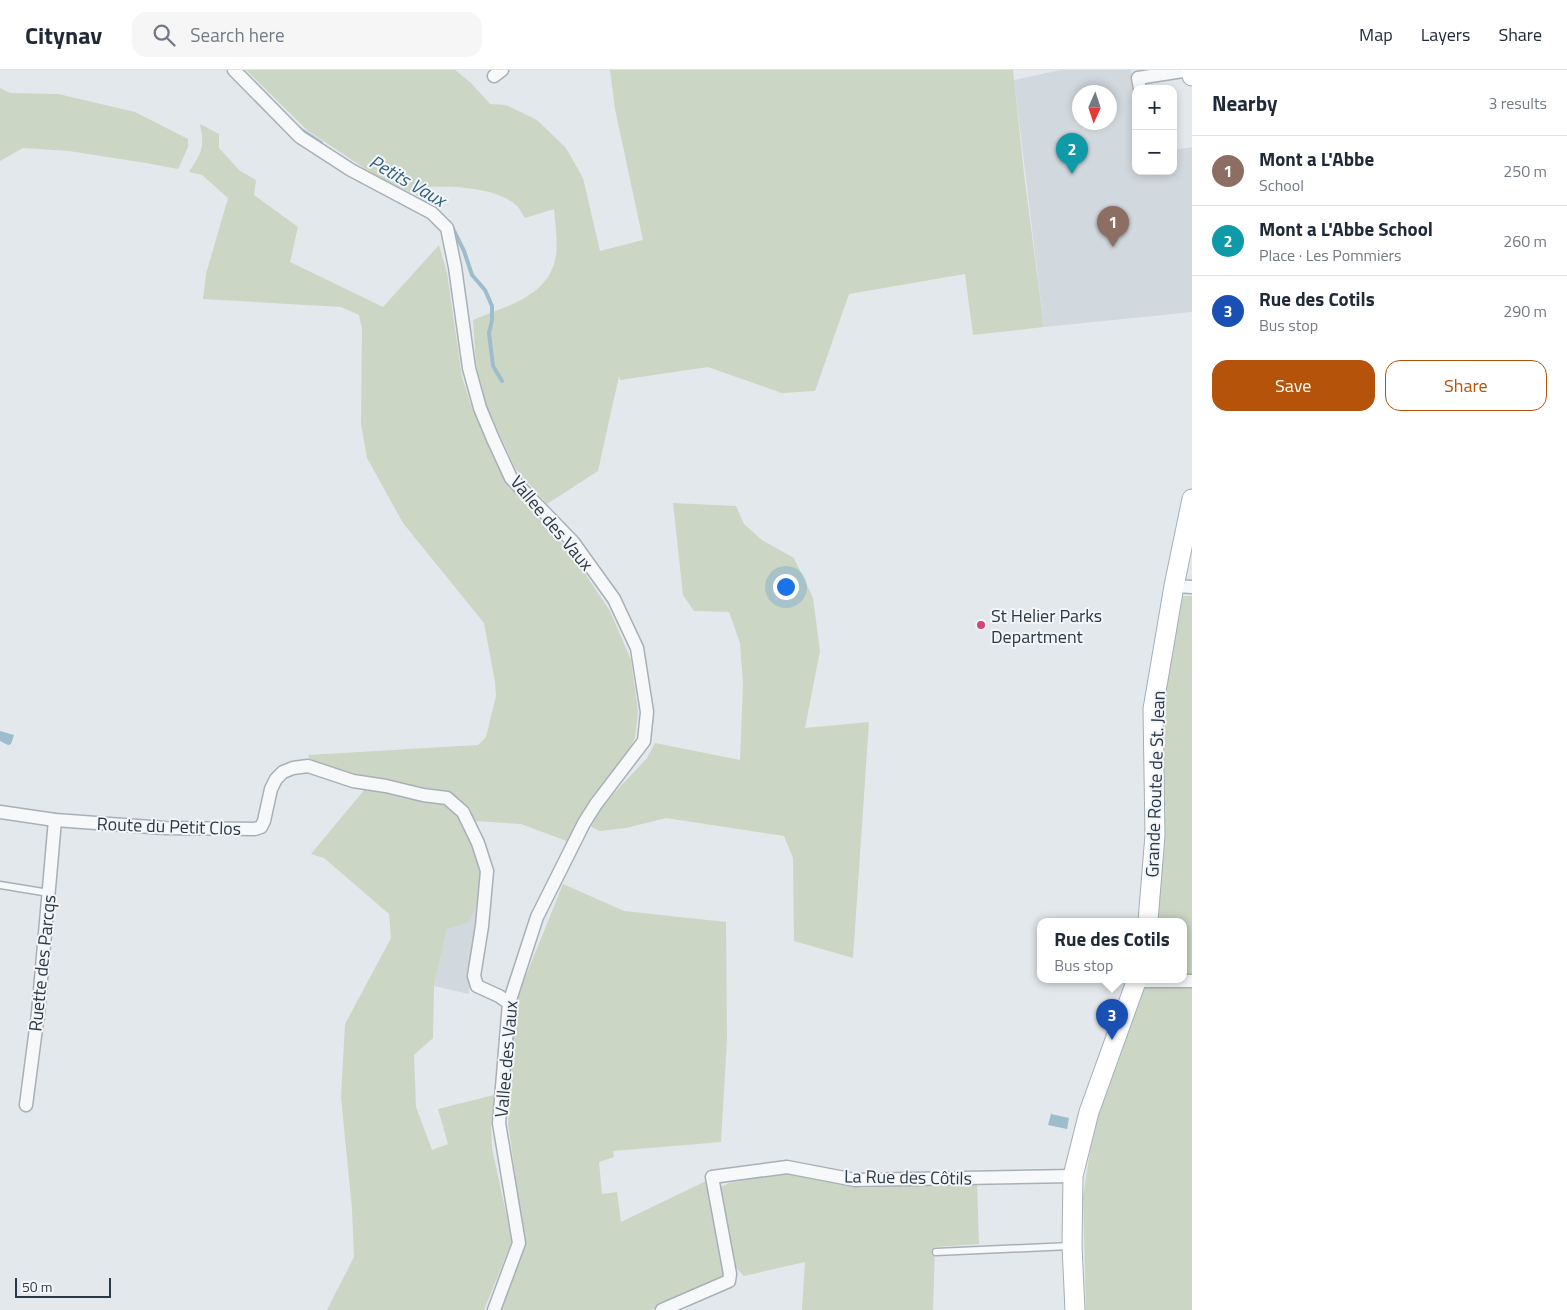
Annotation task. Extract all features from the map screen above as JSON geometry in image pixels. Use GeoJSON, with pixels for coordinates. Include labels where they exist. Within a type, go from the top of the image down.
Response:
{"type":"FeatureCollection","features":[{"type":"Feature","properties":{"kind":"main road"},"geometry":{"type":"LineString","coordinates":[[1190,70],[1192,76]]}},
{"type":"Feature","properties":{"kind":"main road","name":"Grande Route de St. Jean"},"geometry":{"type":"LineString","coordinates":[[1148,918],[1155,835],[1153,709],[1183,587],[1192,499]]}},
{"type":"Feature","properties":{"kind":"main road"},"geometry":{"type":"LineString","coordinates":[[1075,1310],[1072,1246],[1073,1176],[1089,1112],[1136,983]]}},
{"type":"Feature","properties":{"kind":"street","name":"Vallee des Vaux"},"geometry":{"type":"LineString","coordinates":[[234,70],[300,137],[351,170],[432,212],[447,228],[455,266],[469,368],[480,408],[493,438],[511,478],[573,542],[614,599],[636,648],[647,712],[644,741],[596,804],[584,824],[537,917],[509,1003],[499,1123],[519,1243],[494,1310]]}},
{"type":"Feature","properties":{"kind":"street"},"geometry":{"type":"LineString","coordinates":[[1139,85],[1138,78],[1149,73],[1190,70]]}},
{"type":"Feature","properties":{"kind":"street","name":"Route du Petit Clos"},"geometry":{"type":"LineString","coordinates":[[0,812],[55,820],[165,828],[255,829],[261,827],[264,821],[271,788],[276,779],[283,772],[293,768],[308,766],[353,781],[447,798],[464,812],[478,843],[487,871],[482,926],[474,976],[478,986],[509,1003]]}},
{"type":"Feature","properties":{"kind":"street","name":"Ruette des Parcqs"},"geometry":{"type":"LineString","coordinates":[[26,1105],[38,1013],[55,820]]}},
{"type":"Feature","properties":{"kind":"street","name":"La Rue des Côtils"},"geometry":{"type":"LineString","coordinates":[[662,1310],[729,1281],[730,1274],[712,1178],[787,1167],[855,1180],[1073,1176]]}},
{"type":"Feature","properties":{"kind":"lane"},"geometry":{"type":"LineString","coordinates":[[0,885],[50,893]]}},
{"type":"Feature","properties":{"kind":"lane"},"geometry":{"type":"LineString","coordinates":[[936,1252],[1072,1246]]}},
{"type":"Feature","properties":{"kind":"shaded area"},"geometry":{"type":"Polygon","coordinates":[[[1061,70],[1131,70],[1134,85],[1132,85],[1132,175],[1177,175],[1177,149],[1192,147],[1192,312],[1044,327],[1014,80],[1061,70]]]}},
{"type":"Feature","properties":{"kind":"shaded area"},"geometry":{"type":"Polygon","coordinates":[[[478,904],[482,904],[469,975],[469,994],[434,986],[447,929],[468,923],[478,904]]]}},
{"type":"Feature","properties":{"kind":"green space"},"geometry":{"type":"Polygon","coordinates":[[[246,70],[455,70],[471,83],[490,104],[506,105],[537,120],[566,148],[583,178],[600,251],[643,240],[615,109],[610,70],[1013,70],[1024,174],[1044,327],[973,335],[965,274],[849,294],[815,391],[782,393],[708,367],[620,380],[619,376],[598,471],[547,504],[515,468],[487,407],[476,364],[473,320],[525,298],[545,281],[552,269],[556,255],[557,238],[554,209],[525,218],[517,206],[507,199],[497,194],[473,189],[427,187],[418,196],[376,176],[307,130],[246,70]]]}},
{"type":"Feature","properties":{"kind":"green space"},"geometry":{"type":"Polygon","coordinates":[[[0,88],[10,93],[58,94],[135,112],[188,139],[188,147],[178,169],[69,151],[23,148],[0,161],[0,88]]]}},
{"type":"Feature","properties":{"kind":"green space"},"geometry":{"type":"Polygon","coordinates":[[[200,124],[219,134],[219,148],[240,171],[256,180],[254,195],[298,227],[290,262],[383,307],[439,245],[447,273],[462,377],[472,408],[500,470],[518,497],[572,554],[610,611],[631,660],[638,712],[635,738],[628,752],[591,799],[576,823],[569,842],[521,824],[474,821],[470,808],[449,791],[428,790],[392,781],[356,776],[311,763],[308,755],[478,745],[486,737],[496,696],[495,682],[484,623],[403,523],[367,458],[361,424],[362,329],[359,315],[341,307],[203,299],[206,274],[228,198],[202,175],[189,172],[201,150],[200,124]]]}},
{"type":"Feature","properties":{"kind":"green space"},"geometry":{"type":"Polygon","coordinates":[[[673,503],[736,506],[744,524],[762,540],[794,558],[813,598],[820,651],[805,728],[869,722],[853,958],[794,941],[793,858],[784,836],[666,818],[626,828],[600,831],[591,827],[602,806],[647,758],[655,743],[740,760],[743,684],[740,643],[729,612],[694,611],[683,595],[673,503]]]}},
{"type":"Feature","properties":{"kind":"green space"},"geometry":{"type":"Polygon","coordinates":[[[1182,596],[1192,596],[1192,1310],[1086,1310],[1083,1197],[1094,1125],[1143,983],[1187,983],[1187,918],[1155,918],[1162,807],[1167,668],[1182,596]]]}},
{"type":"Feature","properties":{"kind":"green space"},"geometry":{"type":"Polygon","coordinates":[[[365,789],[445,802],[459,814],[482,872],[478,904],[468,923],[447,929],[434,986],[433,1038],[414,1055],[416,1107],[432,1150],[448,1144],[438,1109],[494,1095],[491,1128],[492,1148],[512,1241],[484,1310],[327,1310],[354,1257],[352,1209],[341,1097],[345,1024],[391,938],[389,914],[324,858],[311,854],[365,789]]]}},
{"type":"Feature","properties":{"kind":"green space"},"geometry":{"type":"Polygon","coordinates":[[[563,884],[624,911],[726,922],[727,1039],[721,1142],[613,1151],[614,1157],[599,1162],[602,1194],[617,1192],[621,1222],[706,1181],[724,1267],[723,1279],[651,1310],[499,1310],[525,1245],[508,1123],[515,1003],[563,884]]]}},
{"type":"Feature","properties":{"kind":"green space"},"geometry":{"type":"Polygon","coordinates":[[[798,1172],[862,1188],[977,1182],[979,1244],[935,1247],[933,1310],[802,1310],[805,1262],[744,1276],[735,1267],[719,1188],[729,1183],[798,1172]]]}},
{"type":"Feature","properties":{"kind":"water"},"geometry":{"type":"Polygon","coordinates":[[[0,731],[14,735],[11,744],[8,745],[0,741],[0,731]]]}},
{"type":"Feature","properties":{"kind":"water"},"geometry":{"type":"Polygon","coordinates":[[[1051,1114],[1069,1118],[1067,1129],[1048,1125],[1051,1114]]]}},
{"type":"Feature","properties":{"kind":"waterway","name":"Petits Vaux"},"geometry":{"type":"LineString","coordinates":[[298,128],[321,143]]}},
{"type":"Feature","properties":{"kind":"waterway","name":"Petits Vaux"},"geometry":{"type":"LineString","coordinates":[[418,199],[434,208]]}},
{"type":"Feature","properties":{"kind":"waterway","name":"Petits Vaux"},"geometry":{"type":"LineString","coordinates":[[452,227],[464,251],[472,275],[485,290],[492,306],[492,320],[489,333],[493,366],[502,381]]}},
{"type":"Feature","properties":{"kind":"place","name":"Mont a L'Abbe School"},"geometry":{"type":"Point","coordinates":[1072,174]}},
{"type":"Feature","properties":{"kind":"place","name":"Mont a L'Abbe"},"geometry":{"type":"Point","coordinates":[1113,247]}},
{"type":"Feature","properties":{"kind":"place","name":"St Helier Parks Department"},"geometry":{"type":"Point","coordinates":[981,625]}},
{"type":"Feature","properties":{"kind":"place","name":"Rue des Cotils"},"geometry":{"type":"Point","coordinates":[1112,1040]}}]}
